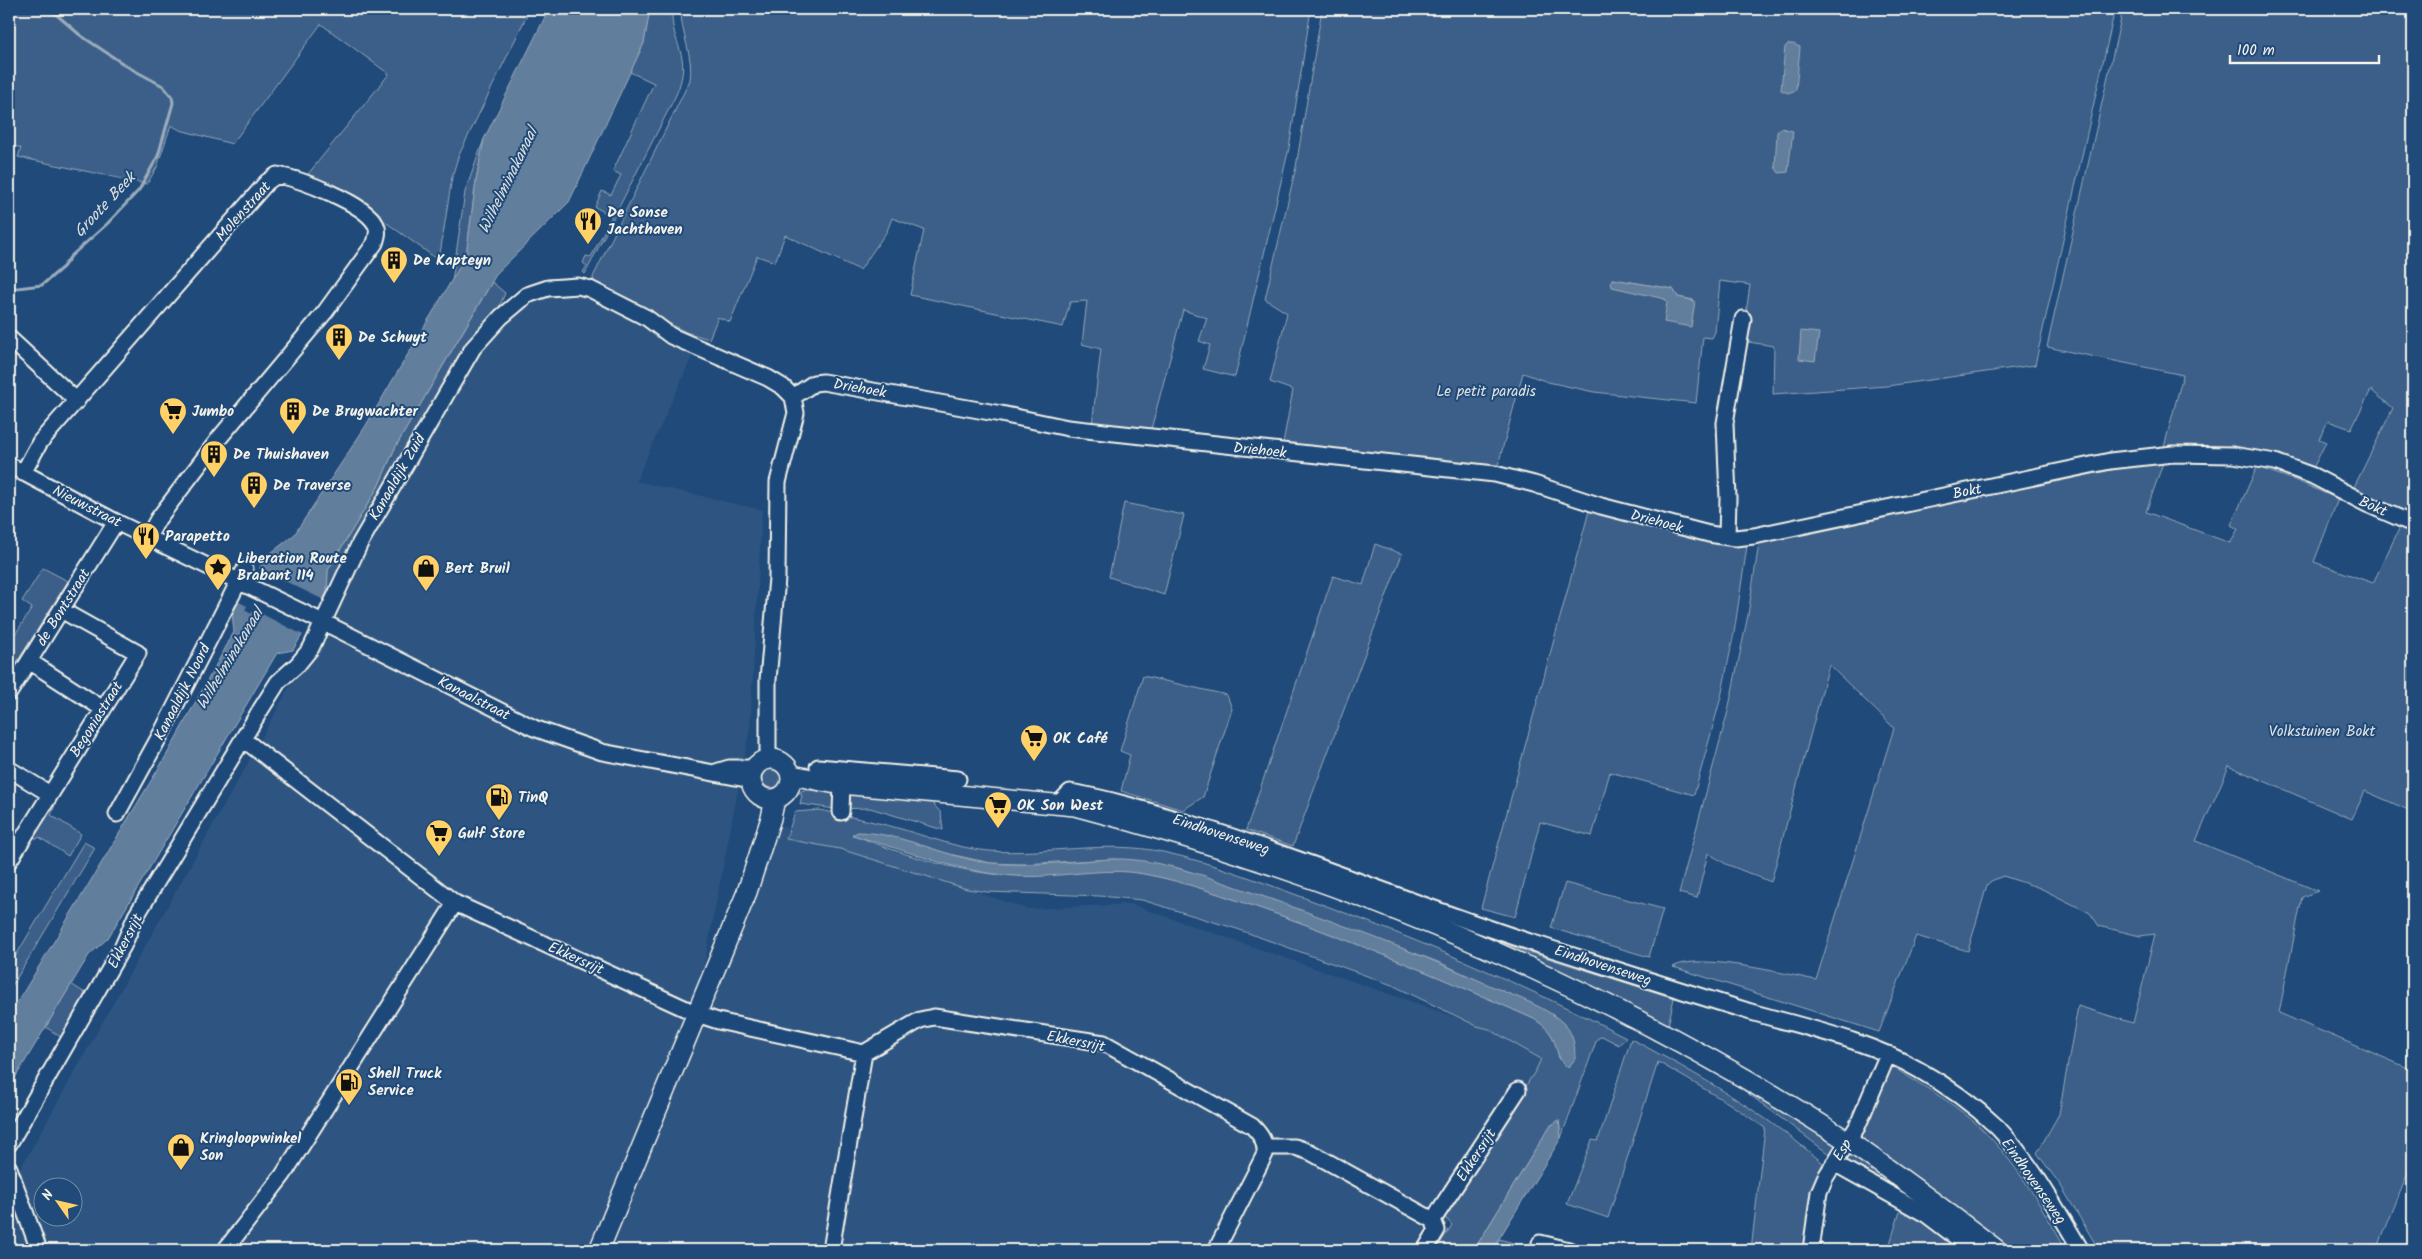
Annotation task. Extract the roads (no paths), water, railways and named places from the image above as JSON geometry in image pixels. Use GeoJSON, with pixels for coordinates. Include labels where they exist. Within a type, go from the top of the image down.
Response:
{"type":"FeatureCollection","features":[{"type":"Feature","properties":{"kind":"main road"},"geometry":{"type":"LineString","coordinates":[[599,1250],[747,892],[780,789],[789,768],[763,766],[753,787],[780,789]]}},
{"type":"Feature","properties":{"kind":"main road","name":"Eindhovenseweg"},"geometry":{"type":"LineString","coordinates":[[780,789],[872,780],[1058,804],[1114,815],[1238,853],[1392,908],[1544,973],[1672,1038],[1752,1083],[1848,1141],[1997,1250]]}},
{"type":"Feature","properties":{"kind":"street","name":"Molenstraat"},"geometry":{"type":"LineString","coordinates":[[23,473],[40,442],[266,182],[277,175],[293,178],[337,196],[376,224],[378,232],[375,243],[309,332],[221,436],[158,519],[148,537]]}},
{"type":"Feature","properties":{"kind":"street","name":"Kanaaldijk Zuid"},"geometry":{"type":"LineString","coordinates":[[318,620],[360,543],[473,348],[502,316],[527,295],[554,287],[584,287],[647,318],[672,336],[768,378],[784,387],[793,398]]}},
{"type":"Feature","properties":{"kind":"street"},"geometry":{"type":"LineString","coordinates":[[1727,537],[1728,498],[1725,423],[1743,319]]}},
{"type":"Feature","properties":{"kind":"street"},"geometry":{"type":"LineString","coordinates":[[9,338],[77,401]]}},
{"type":"Feature","properties":{"kind":"street","name":"Driehoek"},"geometry":{"type":"LineString","coordinates":[[793,398],[814,382],[823,382],[991,412],[1068,428],[1284,453],[1484,472],[1534,484],[1627,513],[1727,537]]}},
{"type":"Feature","properties":{"kind":"street"},"geometry":{"type":"LineString","coordinates":[[763,766],[773,730],[768,722],[768,680],[777,578],[778,482],[796,413],[793,398]]}},
{"type":"Feature","properties":{"kind":"street","name":"Bokt"},"geometry":{"type":"LineString","coordinates":[[1727,537],[1754,536],[2110,461],[2173,454],[2233,455],[2275,462],[2312,476],[2367,504],[2413,524]]}},
{"type":"Feature","properties":{"kind":"street","name":"Nieuwstraat"},"geometry":{"type":"LineString","coordinates":[[9,465],[116,522],[243,578]]}},
{"type":"Feature","properties":{"kind":"street","name":"de Bontstraat"},"geometry":{"type":"LineString","coordinates":[[9,693],[116,522]]}},
{"type":"Feature","properties":{"kind":"street","name":"Kanaalstraat"},"geometry":{"type":"LineString","coordinates":[[243,578],[318,620],[534,728],[559,738],[602,752],[714,772],[728,778],[763,766]]}},
{"type":"Feature","properties":{"kind":"street","name":"Kanaaldijk Noord"},"geometry":{"type":"LineString","coordinates":[[117,814],[243,578]]}},
{"type":"Feature","properties":{"kind":"street","name":"Begoniastraat"},"geometry":{"type":"LineString","coordinates":[[9,861],[138,653],[61,610]]}},
{"type":"Feature","properties":{"kind":"street","name":"Ekkersrijt"},"geometry":{"type":"LineString","coordinates":[[9,1144],[114,962],[136,916],[243,739],[278,682],[298,664],[311,648],[318,620]]}},
{"type":"Feature","properties":{"kind":"street"},"geometry":{"type":"LineString","coordinates":[[29,661],[103,709]]}},
{"type":"Feature","properties":{"kind":"street","name":"Ekkersrijt"},"geometry":{"type":"LineString","coordinates":[[243,739],[261,751],[455,903],[697,1014],[718,1021],[864,1053],[920,1020],[934,1017],[1104,1043],[1252,1126],[1261,1136],[1266,1147]]}},
{"type":"Feature","properties":{"kind":"street","name":"Eindhovenseweg"},"geometry":{"type":"LineString","coordinates":[[818,768],[872,780],[958,779]]}},
{"type":"Feature","properties":{"kind":"street"},"geometry":{"type":"LineString","coordinates":[[9,769],[50,794]]}},
{"type":"Feature","properties":{"kind":"street"},"geometry":{"type":"LineString","coordinates":[[836,783],[840,812]]}},
{"type":"Feature","properties":{"kind":"street","name":"Eindhovenseweg"},"geometry":{"type":"LineString","coordinates":[[1058,804],[1070,792],[1116,802],[1176,819],[1281,853],[1450,916],[1650,980],[1852,1040],[1888,1054],[1918,1069],[1952,1091],[1997,1128],[2022,1158],[2080,1250]]}},
{"type":"Feature","properties":{"kind":"street"},"geometry":{"type":"LineString","coordinates":[[225,1250],[283,1175],[455,903]]}},
{"type":"Feature","properties":{"kind":"street"},"geometry":{"type":"LineString","coordinates":[[831,1250],[864,1053]]}},
{"type":"Feature","properties":{"kind":"street","name":"Esp"},"geometry":{"type":"LineString","coordinates":[[1811,1250],[1819,1192],[1834,1163],[1857,1127],[1888,1054]]}},
{"type":"Feature","properties":{"kind":"street","name":"Ekkersrijt"},"geometry":{"type":"LineString","coordinates":[[1425,1250],[1437,1230],[1433,1220],[1518,1090]]}},
{"type":"Feature","properties":{"kind":"street"},"geometry":{"type":"LineString","coordinates":[[1216,1250],[1265,1154],[1266,1147],[1295,1147],[1310,1152],[1433,1220]]}},
{"type":"Feature","properties":{"kind":"street"},"geometry":{"type":"LineString","coordinates":[[1834,1163],[1927,1215],[1973,1250]]}},
{"type":"Feature","properties":{"kind":"street"},"geometry":{"type":"LineString","coordinates":[[9,1168],[39,1250]]}},
{"type":"Feature","properties":{"kind":"street"},"geometry":{"type":"LineString","coordinates":[[1540,1243],[1569,1250]]}},
{"type":"Feature","properties":{"kind":"water","name":"Wilhelminakanaal"},"geometry":{"type":"Polygon","coordinates":[[[549,9],[650,9],[644,43],[569,202],[497,273],[395,448],[378,487],[328,570],[327,593],[293,650],[277,653],[108,938],[89,955],[9,1088],[9,1016],[166,756],[234,632],[232,613],[267,556],[294,535],[365,427],[466,256],[476,181],[484,139],[549,9]]]}},
{"type":"Feature","properties":{"kind":"water"},"geometry":{"type":"Polygon","coordinates":[[[1788,44],[1800,47],[1796,90],[1788,93],[1781,90],[1785,47],[1788,44]]]}},
{"type":"Feature","properties":{"kind":"water"},"geometry":{"type":"Polygon","coordinates":[[[1781,128],[1793,131],[1788,172],[1779,173],[1775,167],[1777,132],[1781,128]]]}},
{"type":"Feature","properties":{"kind":"water"},"geometry":{"type":"Polygon","coordinates":[[[1613,279],[1673,289],[1678,297],[1695,301],[1691,327],[1664,322],[1667,302],[1665,299],[1612,287],[1611,282],[1613,279]]]}},
{"type":"Feature","properties":{"kind":"water"},"geometry":{"type":"Polygon","coordinates":[[[1801,331],[1819,333],[1815,361],[1799,359],[1801,331]]]}},
{"type":"Feature","properties":{"kind":"water"},"geometry":{"type":"Polygon","coordinates":[[[858,832],[875,833],[957,856],[991,863],[1036,864],[1124,859],[1159,864],[1205,876],[1388,943],[1533,1004],[1551,1014],[1566,1026],[1574,1042],[1575,1059],[1568,1068],[1562,1062],[1549,1032],[1534,1019],[1371,950],[1271,912],[1208,891],[1160,877],[1128,872],[1112,871],[1048,876],[994,874],[933,860],[852,835],[858,832]]]}},
{"type":"Feature","properties":{"kind":"water"},"geometry":{"type":"Polygon","coordinates":[[[1559,1120],[1561,1138],[1492,1250],[1474,1250],[1550,1126],[1559,1120]]]}},
{"type":"Feature","properties":{"kind":"waterway","name":"Groote Beek"},"geometry":{"type":"LineString","coordinates":[[9,289],[42,285],[107,224],[139,190],[158,156],[173,103],[172,97],[163,86],[128,67],[80,35],[50,9]]}},
{"type":"Feature","properties":{"kind":"place","name":"De Sonse Jachthaven"},"geometry":{"type":"Point","coordinates":[588,245]}},
{"type":"Feature","properties":{"kind":"place","name":"De Kapteyn"},"geometry":{"type":"Point","coordinates":[394,284]}},
{"type":"Feature","properties":{"kind":"place","name":"De Schuyt"},"geometry":{"type":"Point","coordinates":[339,361]}},
{"type":"Feature","properties":{"kind":"place","name":"Jumbo"},"geometry":{"type":"Point","coordinates":[173,435]}},
{"type":"Feature","properties":{"kind":"place","name":"De Brugwachter"},"geometry":{"type":"Point","coordinates":[293,435]}},
{"type":"Feature","properties":{"kind":"place","name":"De Thuishaven"},"geometry":{"type":"Point","coordinates":[214,478]}},
{"type":"Feature","properties":{"kind":"place","name":"De Traverse"},"geometry":{"type":"Point","coordinates":[254,509]}},
{"type":"Feature","properties":{"kind":"place","name":"Parapetto"},"geometry":{"type":"Point","coordinates":[146,560]}},
{"type":"Feature","properties":{"kind":"place","name":"Liberation Route Brabant 114"},"geometry":{"type":"Point","coordinates":[218,591]}},
{"type":"Feature","properties":{"kind":"place","name":"Bert Bruil"},"geometry":{"type":"Point","coordinates":[426,592]}},
{"type":"Feature","properties":{"kind":"place","name":"OK Café"},"geometry":{"type":"Point","coordinates":[1034,762]}},
{"type":"Feature","properties":{"kind":"place","name":"TinQ"},"geometry":{"type":"Point","coordinates":[499,821]}},
{"type":"Feature","properties":{"kind":"place","name":"OK Son West"},"geometry":{"type":"Point","coordinates":[998,829]}},
{"type":"Feature","properties":{"kind":"place","name":"Gulf Store"},"geometry":{"type":"Point","coordinates":[439,857]}},
{"type":"Feature","properties":{"kind":"place","name":"Shell Truck Service"},"geometry":{"type":"Point","coordinates":[349,1106]}},
{"type":"Feature","properties":{"kind":"place","name":"Kringloopwinkel Son"},"geometry":{"type":"Point","coordinates":[181,1171]}},
{"type":"Feature","properties":{"kind":"park label","name":"Le petit paradis"},"geometry":{"type":"Point","coordinates":[1486,391]}},
{"type":"Feature","properties":{"kind":"park label","name":"Volkstuinen Bokt"},"geometry":{"type":"Point","coordinates":[2322,731]}}]}
